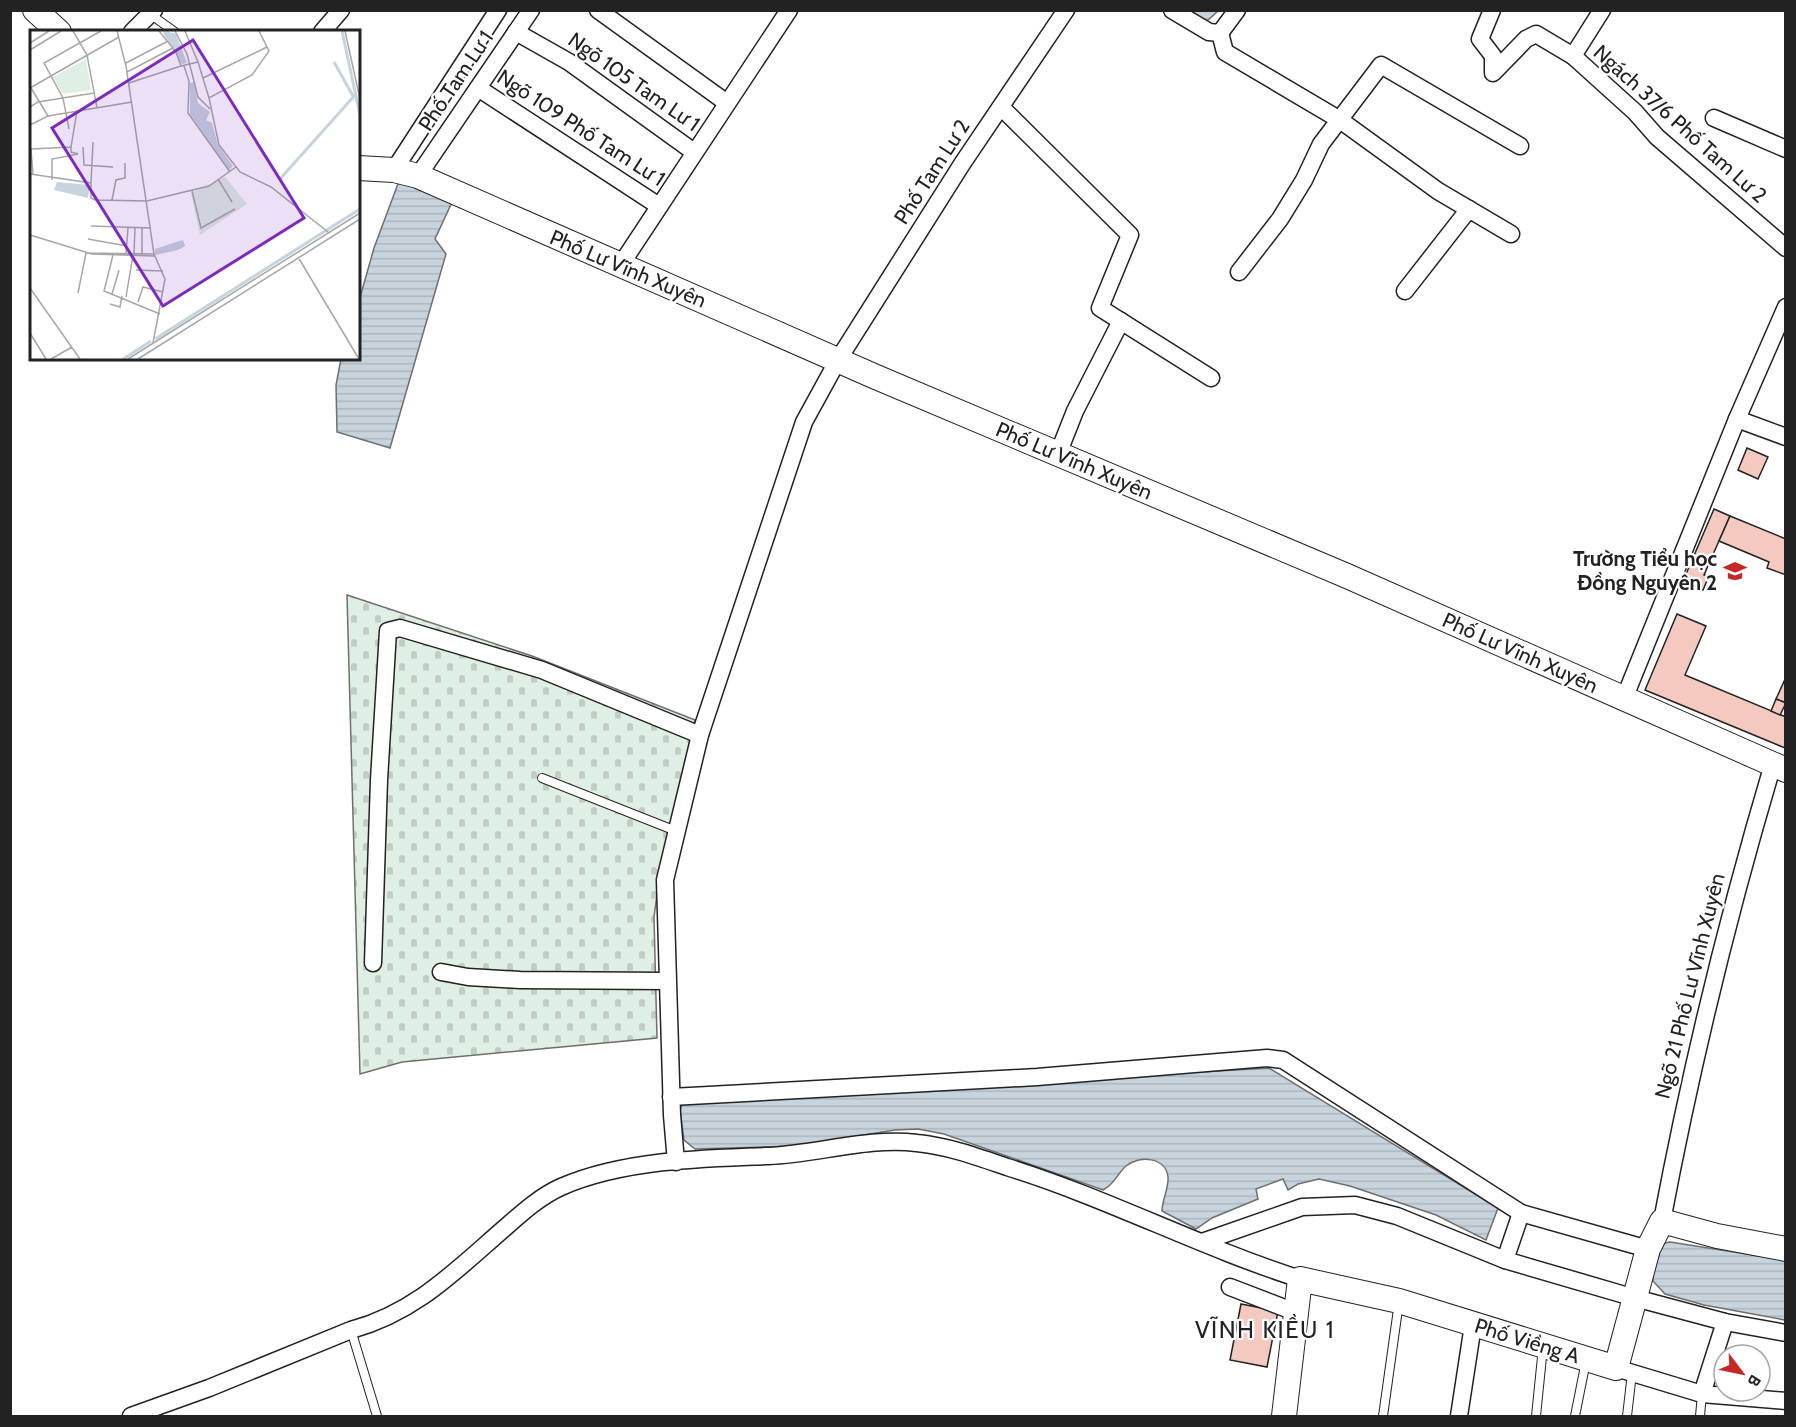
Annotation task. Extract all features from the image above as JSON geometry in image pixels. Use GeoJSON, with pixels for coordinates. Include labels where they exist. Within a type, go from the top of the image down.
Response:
{"type":"FeatureCollection","features":[{"type":"Feature","properties":{"kind":"street"},"geometry":{"type":"LineString","coordinates":[[35,10],[57,30]]}},
{"type":"Feature","properties":{"kind":"street"},"geometry":{"type":"LineString","coordinates":[[324,30],[341,10]]}},
{"type":"Feature","properties":{"kind":"street","name":"Phố Tam Lư 1"},"geometry":{"type":"LineString","coordinates":[[394,170],[498,10]]}},
{"type":"Feature","properties":{"kind":"street","name":"Ngõ 105 Tam Lư 1"},"geometry":{"type":"LineString","coordinates":[[504,10],[523,22],[568,62],[694,152]]}},
{"type":"Feature","properties":{"kind":"street"},"geometry":{"type":"LineString","coordinates":[[620,266],[789,10]]}},
{"type":"Feature","properties":{"kind":"street","name":"Phố Tam Lư 2"},"geometry":{"type":"LineString","coordinates":[[676,1162],[671,1097],[665,880],[700,735],[804,422],[838,360],[1066,10]]}},
{"type":"Feature","properties":{"kind":"street"},"geometry":{"type":"LineString","coordinates":[[1172,10],[1209,32],[1220,33]]}},
{"type":"Feature","properties":{"kind":"street"},"geometry":{"type":"LineString","coordinates":[[1220,33],[1237,10]]}},
{"type":"Feature","properties":{"kind":"street","name":"Ngách 37/6 Phố Tam Lư 2"},"geometry":{"type":"LineString","coordinates":[[1492,10],[1480,39],[1493,56],[1493,73],[1526,39],[1536,34],[1573,56],[1635,112],[1657,136],[1785,248]]}},
{"type":"Feature","properties":{"kind":"street"},"geometry":{"type":"LineString","coordinates":[[1573,56],[1602,10]]}},
{"type":"Feature","properties":{"kind":"street"},"geometry":{"type":"LineString","coordinates":[[601,11],[727,103]]}},
{"type":"Feature","properties":{"kind":"street"},"geometry":{"type":"LineString","coordinates":[[134,30],[152,12]]}},
{"type":"Feature","properties":{"kind":"street","name":"Phố Tam Lư 1"},"geometry":{"type":"LineString","coordinates":[[418,176],[523,22]]}},
{"type":"Feature","properties":{"kind":"street"},"geometry":{"type":"LineString","coordinates":[[1220,33],[1225,52],[1340,120],[1438,191],[1511,234]]}},
{"type":"Feature","properties":{"kind":"street"},"geometry":{"type":"LineString","coordinates":[[1239,272],[1280,219],[1304,180],[1321,144],[1381,65],[1520,146]]}},
{"type":"Feature","properties":{"kind":"street","name":"Ngõ 109 Phố Tam Lư 1"},"geometry":{"type":"LineString","coordinates":[[478,88],[659,206]]}},
{"type":"Feature","properties":{"kind":"street"},"geometry":{"type":"LineString","coordinates":[[1001,107],[1130,235],[1100,308],[1211,378]]}},
{"type":"Feature","properties":{"kind":"street"},"geometry":{"type":"LineString","coordinates":[[1714,118],[1785,149]]}},
{"type":"Feature","properties":{"kind":"street","name":"Phố Lư Vĩnh Xuyên"},"geometry":{"type":"LineString","coordinates":[[360,168],[394,170],[418,176],[620,266],[1357,581],[1779,767]]}},
{"type":"Feature","properties":{"kind":"street"},"geometry":{"type":"LineString","coordinates":[[1405,291],[1469,209]]}},
{"type":"Feature","properties":{"kind":"street"},"geometry":{"type":"LineString","coordinates":[[1624,699],[1737,418],[1785,307]]}},
{"type":"Feature","properties":{"kind":"street"},"geometry":{"type":"LineString","coordinates":[[1058,454],[1075,411],[1121,321]]}},
{"type":"Feature","properties":{"kind":"street"},"geometry":{"type":"LineString","coordinates":[[1737,418],[1785,437]]}},
{"type":"Feature","properties":{"kind":"street"},"geometry":{"type":"LineString","coordinates":[[373,963],[379,780],[388,631],[400,628],[542,669],[700,735]]}},
{"type":"Feature","properties":{"kind":"street","name":"Ngõ 21 Phố Lư Vĩnh Xuyên"},"geometry":{"type":"LineString","coordinates":[[1662,1221],[1683,1110],[1734,895],[1779,767]]}},
{"type":"Feature","properties":{"kind":"street"},"geometry":{"type":"LineString","coordinates":[[441,972],[468,977],[520,980],[668,981]]}},
{"type":"Feature","properties":{"kind":"street"},"geometry":{"type":"LineString","coordinates":[[671,1097],[1037,1077],[1267,1058],[1283,1060],[1521,1213],[1647,1252]]}},
{"type":"Feature","properties":{"kind":"street"},"geometry":{"type":"LineString","coordinates":[[131,1416],[209,1388],[351,1330],[373,1324],[424,1298],[532,1205],[558,1188],[590,1175],[676,1162],[798,1155],[870,1143],[917,1143],[958,1151],[1057,1182],[1202,1242],[1300,1279],[1284,1416]]}},
{"type":"Feature","properties":{"kind":"street"},"geometry":{"type":"LineString","coordinates":[[1202,1242],[1302,1207],[1354,1205],[1397,1216],[1505,1260],[1725,1322],[1785,1333]]}},
{"type":"Feature","properties":{"kind":"street"},"geometry":{"type":"LineString","coordinates":[[1505,1260],[1521,1213]]}},
{"type":"Feature","properties":{"kind":"street"},"geometry":{"type":"LineString","coordinates":[[1785,1249],[1717,1236],[1662,1221],[1647,1252],[1635,1298],[1624,1370],[1702,1394],[1785,1401]]}},
{"type":"Feature","properties":{"kind":"street","name":"Phố Viềng A"},"geometry":{"type":"LineString","coordinates":[[1300,1279],[1399,1301],[1624,1370]]}},
{"type":"Feature","properties":{"kind":"street"},"geometry":{"type":"LineString","coordinates":[[1230,1287],[1295,1312]]}},
{"type":"Feature","properties":{"kind":"street"},"geometry":{"type":"LineString","coordinates":[[1702,1394],[1725,1322]]}},
{"type":"Feature","properties":{"kind":"street"},"geometry":{"type":"LineString","coordinates":[[1460,1416],[1473,1325]]}},
{"type":"Feature","properties":{"kind":"lane"},"geometry":{"type":"LineString","coordinates":[[152,12],[173,30]]}},
{"type":"Feature","properties":{"kind":"lane"},"geometry":{"type":"LineString","coordinates":[[542,778],[676,831]]}},
{"type":"Feature","properties":{"kind":"lane"},"geometry":{"type":"LineString","coordinates":[[1383,1416],[1399,1301]]}},
{"type":"Feature","properties":{"kind":"lane"},"geometry":{"type":"LineString","coordinates":[[351,1330],[377,1416]]}},
{"type":"Feature","properties":{"kind":"lane"},"geometry":{"type":"LineString","coordinates":[[1536,1416],[1543,1346]]}},
{"type":"Feature","properties":{"kind":"lane"},"geometry":{"type":"LineString","coordinates":[[1575,1416],[1586,1359]]}},
{"type":"Feature","properties":{"kind":"lane"},"geometry":{"type":"LineString","coordinates":[[1624,1370],[1627,1416]]}},
{"type":"Feature","properties":{"kind":"lane"},"geometry":{"type":"LineString","coordinates":[[1700,1416],[1702,1394]]}},
{"type":"Feature","properties":{"kind":"green space"},"geometry":{"type":"Polygon","coordinates":[[[347,595],[532,656],[695,720],[661,865],[654,917],[657,1038],[402,1062],[360,1074],[347,595]]]}},
{"type":"Feature","properties":{"kind":"shaded area"},"geometry":{"type":"Polygon","coordinates":[[[1186,11],[1218,11],[1207,21],[1198,20],[1186,11]]]}},
{"type":"Feature","properties":{"kind":"shaded area"},"geometry":{"type":"Polygon","coordinates":[[[402,173],[453,200],[435,239],[446,254],[390,448],[337,432],[336,385],[341,360],[360,360],[360,297],[374,248],[402,173]]]}},
{"type":"Feature","properties":{"kind":"shaded area"},"geometry":{"type":"Polygon","coordinates":[[[1269,1068],[1498,1208],[1486,1240],[1436,1215],[1350,1186],[1319,1179],[1298,1184],[1288,1190],[1283,1179],[1256,1189],[1258,1199],[1212,1218],[1196,1229],[1162,1211],[1168,1177],[1166,1170],[1157,1162],[1144,1159],[1131,1162],[1103,1190],[944,1134],[918,1129],[895,1130],[796,1146],[695,1149],[684,1140],[680,1110],[683,1102],[1269,1068]]]}},
{"type":"Feature","properties":{"kind":"shaded area"},"geometry":{"type":"Polygon","coordinates":[[[1670,1242],[1785,1260],[1785,1320],[1704,1305],[1665,1294],[1653,1281],[1653,1264],[1660,1244],[1670,1242]]]}},
{"type":"Feature","properties":{"kind":"building"},"geometry":{"type":"Polygon","coordinates":[[[1747,448],[1768,457],[1758,479],[1738,470],[1747,448]]]}},
{"type":"Feature","properties":{"kind":"building"},"geometry":{"type":"Polygon","coordinates":[[[1714,509],[1730,516],[1704,575],[1709,576],[1703,590],[1683,581],[1714,509]]]}},
{"type":"Feature","properties":{"kind":"building"},"geometry":{"type":"Polygon","coordinates":[[[1730,516],[1786,539],[1786,575],[1767,568],[1769,562],[1719,541],[1730,516]]]}},
{"type":"Feature","properties":{"kind":"building"},"geometry":{"type":"Polygon","coordinates":[[[1677,614],[1706,626],[1685,675],[1786,717],[1785,748],[1645,690],[1677,614]]]}},
{"type":"Feature","properties":{"kind":"building"},"geometry":{"type":"Polygon","coordinates":[[[1786,677],[1786,703],[1776,699],[1786,677]]]}},
{"type":"Feature","properties":{"kind":"building"},"geometry":{"type":"Polygon","coordinates":[[[1776,699],[1786,703],[1780,715],[1771,711],[1776,699]]]}},
{"type":"Feature","properties":{"kind":"building"},"geometry":{"type":"Polygon","coordinates":[[[1241,1304],[1278,1311],[1267,1367],[1230,1360],[1241,1304]]]}},
{"type":"Feature","properties":{"kind":"place","name":"Trường Tiểu học Đồng Nguyên 2"},"geometry":{"type":"Point","coordinates":[1735,571]}},
{"type":"Feature","properties":{"kind":"district","name":"VĨNH KIỀU 1"},"geometry":{"type":"Point","coordinates":[1265,1330]}}]}
